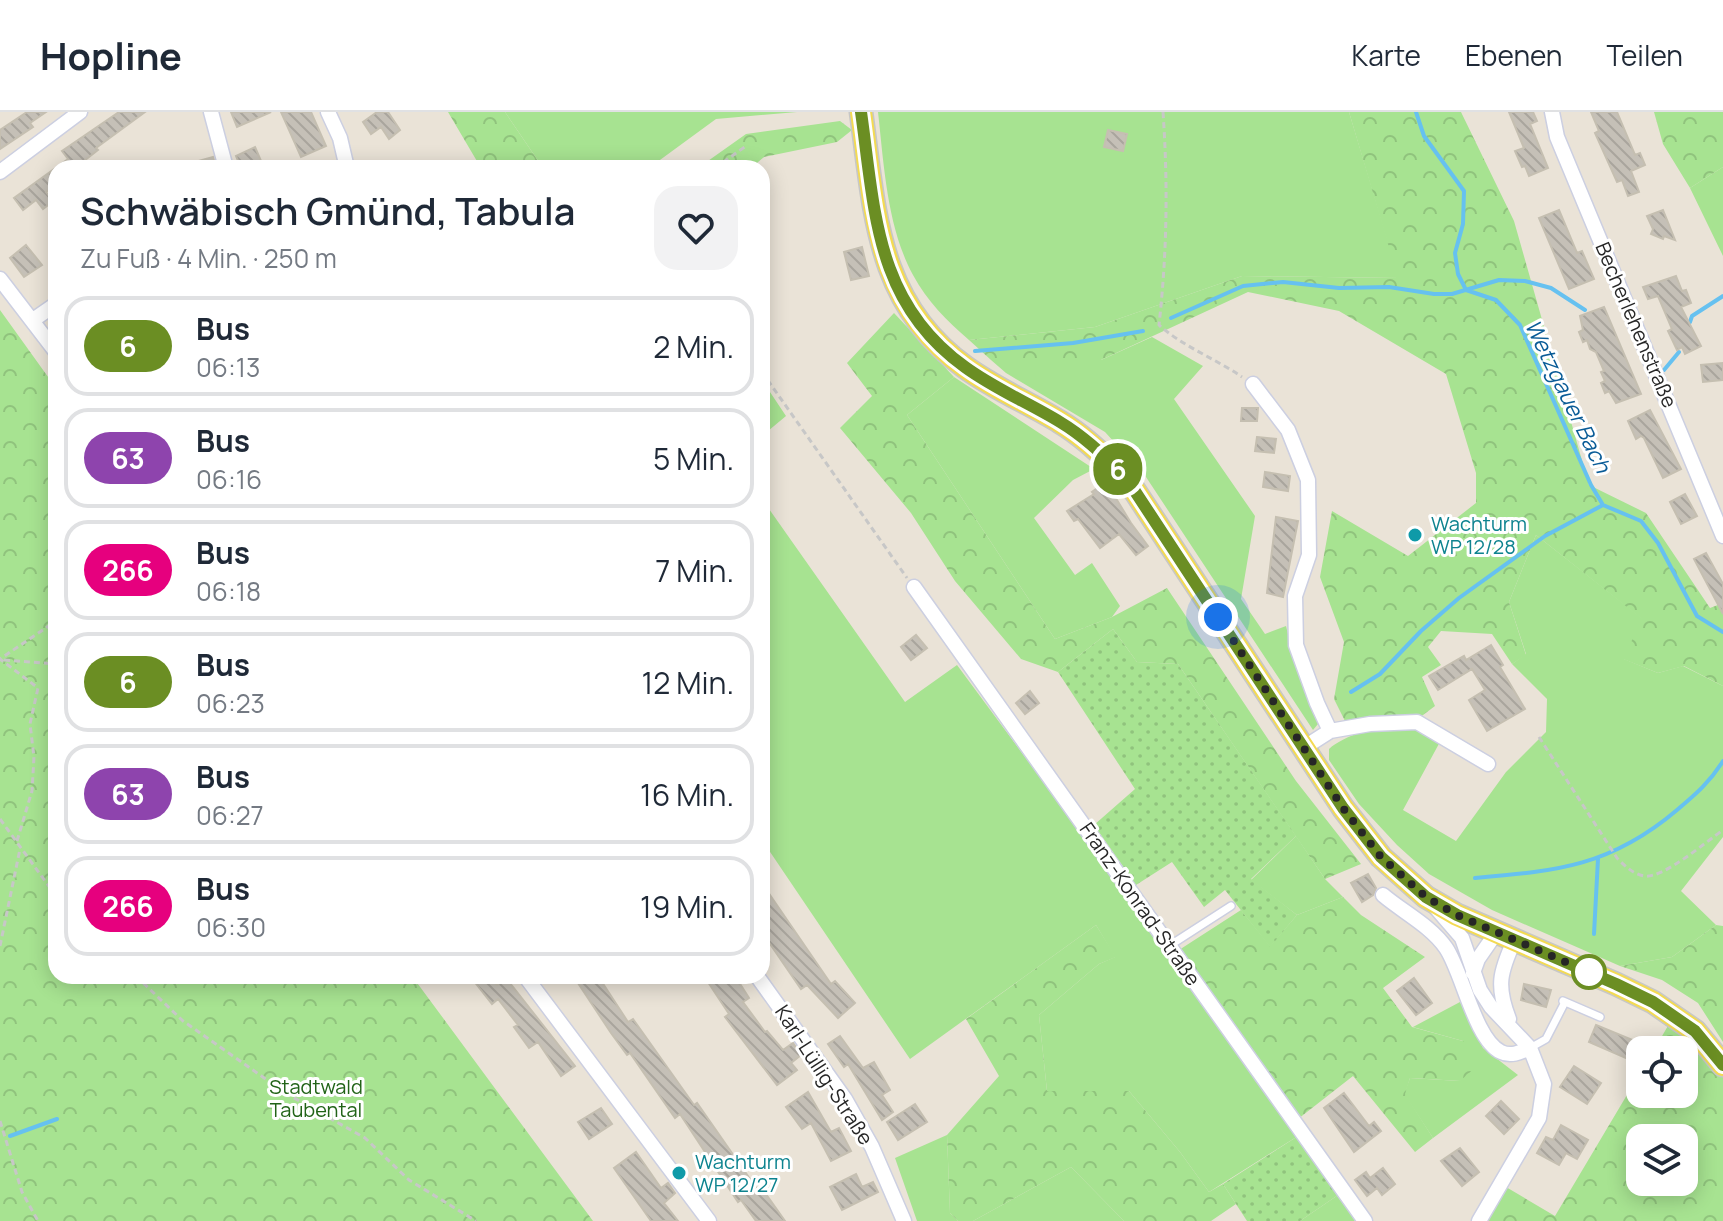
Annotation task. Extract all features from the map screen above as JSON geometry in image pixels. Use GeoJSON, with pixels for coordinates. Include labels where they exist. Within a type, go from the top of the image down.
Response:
{"type":"FeatureCollection","features":[{"type":"Feature","properties":{"kind":"main road"},"geometry":{"type":"LineString","coordinates":[[861,112],[878,234],[888,269],[907,305],[934,339],[964,366],[1078,434],[1125,476],[1343,808],[1381,857],[1426,897],[1505,937],[1653,1002],[1695,1031],[1723,1065]]}},
{"type":"Feature","properties":{"kind":"street"},"geometry":{"type":"LineString","coordinates":[[0,172],[80,112]]}},
{"type":"Feature","properties":{"kind":"street"},"geometry":{"type":"LineString","coordinates":[[211,112],[224,160]]}},
{"type":"Feature","properties":{"kind":"street"},"geometry":{"type":"LineString","coordinates":[[328,112],[340,138],[345,160]]}},
{"type":"Feature","properties":{"kind":"street","name":"Becherlehenstraße"},"geometry":{"type":"LineString","coordinates":[[1552,112],[1557,137],[1723,536]]}},
{"type":"Feature","properties":{"kind":"street"},"geometry":{"type":"LineString","coordinates":[[0,279],[48,341]]}},
{"type":"Feature","properties":{"kind":"street"},"geometry":{"type":"LineString","coordinates":[[33,320],[48,310]]}},
{"type":"Feature","properties":{"kind":"street"},"geometry":{"type":"LineString","coordinates":[[1253,384],[1288,430],[1308,480],[1309,555],[1295,596],[1296,645],[1330,731]]}},
{"type":"Feature","properties":{"kind":"street","name":"Franz-Konrad-Straße"},"geometry":{"type":"LineString","coordinates":[[914,587],[1365,1221]]}},
{"type":"Feature","properties":{"kind":"street"},"geometry":{"type":"LineString","coordinates":[[1305,747],[1330,731],[1370,724],[1417,722],[1488,764]]}},
{"type":"Feature","properties":{"kind":"street"},"geometry":{"type":"LineString","coordinates":[[1383,895],[1433,933],[1444,946],[1492,1046],[1503,1054],[1515,1054],[1530,1048]]}},
{"type":"Feature","properties":{"kind":"street"},"geometry":{"type":"LineString","coordinates":[[1426,897],[1462,938],[1470,954],[1473,973],[1491,1007],[1530,1048],[1544,1084],[1539,1118],[1479,1221]]}},
{"type":"Feature","properties":{"kind":"street"},"geometry":{"type":"LineString","coordinates":[[1473,973],[1478,959],[1505,937]]}},
{"type":"Feature","properties":{"kind":"street"},"geometry":{"type":"LineString","coordinates":[[1505,937],[1499,988],[1512,1027]]}},
{"type":"Feature","properties":{"kind":"street"},"geometry":{"type":"LineString","coordinates":[[531,984],[709,1221]]}},
{"type":"Feature","properties":{"kind":"street","name":"Karl-Lüllig-Straße"},"geometry":{"type":"LineString","coordinates":[[763,984],[845,1099],[872,1147],[904,1221]]}},
{"type":"Feature","properties":{"kind":"lane"},"geometry":{"type":"LineString","coordinates":[[1169,946],[1231,906]]}},
{"type":"Feature","properties":{"kind":"lane"},"geometry":{"type":"LineString","coordinates":[[1530,1048],[1546,1039],[1563,1001],[1600,1017]]}},
{"type":"Feature","properties":{"kind":"path"},"geometry":{"type":"LineString","coordinates":[[1163,112],[1168,179],[1166,266],[1159,325],[1169,335],[1213,357],[1253,384]]}},
{"type":"Feature","properties":{"kind":"path"},"geometry":{"type":"LineString","coordinates":[[726,160],[746,146]]}},
{"type":"Feature","properties":{"kind":"path"},"geometry":{"type":"LineString","coordinates":[[770,383],[914,587]]}},
{"type":"Feature","properties":{"kind":"path"},"geometry":{"type":"LineString","coordinates":[[0,659],[48,626]]}},
{"type":"Feature","properties":{"kind":"path"},"geometry":{"type":"LineString","coordinates":[[0,659],[48,663]]}},
{"type":"Feature","properties":{"kind":"path"},"geometry":{"type":"LineString","coordinates":[[0,659],[38,688],[30,724],[34,757],[32,791],[17,841]]}},
{"type":"Feature","properties":{"kind":"path"},"geometry":{"type":"LineString","coordinates":[[1539,737],[1617,858],[1630,870],[1646,876],[1659,874],[1723,830]]}},
{"type":"Feature","properties":{"kind":"path"},"geometry":{"type":"LineString","coordinates":[[0,819],[48,886]]}},
{"type":"Feature","properties":{"kind":"path"},"geometry":{"type":"LineString","coordinates":[[0,946],[20,849]]}},
{"type":"Feature","properties":{"kind":"path"},"geometry":{"type":"LineString","coordinates":[[144,984],[183,1021],[287,1094],[365,1138],[409,1180],[476,1221]]}},
{"type":"Feature","properties":{"kind":"path"},"geometry":{"type":"LineString","coordinates":[[0,1121],[22,1192],[38,1221]]}},
{"type":"Feature","properties":{"kind":"green space"},"geometry":{"type":"Polygon","coordinates":[[[448,112],[505,112],[538,160],[476,160],[448,112]]]}},
{"type":"Feature","properties":{"kind":"green space"},"geometry":{"type":"Polygon","coordinates":[[[505,112],[797,112],[716,119],[660,160],[538,160],[505,112]]]}},
{"type":"Feature","properties":{"kind":"green space"},"geometry":{"type":"Polygon","coordinates":[[[878,112],[1349,112],[1399,278],[1242,276],[1095,327],[969,340],[931,302],[904,256],[888,195],[878,112]]]}},
{"type":"Feature","properties":{"kind":"green space"},"geometry":{"type":"Polygon","coordinates":[[[1349,112],[1461,112],[1514,221],[1589,485],[1646,513],[1710,608],[1723,603],[1723,686],[1684,666],[1658,673],[1623,659],[1642,619],[1536,535],[1509,602],[1526,655],[1512,664],[1492,634],[1441,631],[1428,647],[1441,665],[1422,677],[1435,706],[1415,721],[1346,723],[1334,699],[1344,642],[1320,577],[1332,511],[1408,556],[1476,503],[1476,473],[1446,374],[1339,311],[1248,292],[1101,360],[991,360],[969,340],[1095,327],[1242,276],[1398,278],[1349,112]]]}},
{"type":"Feature","properties":{"kind":"green space"},"geometry":{"type":"Polygon","coordinates":[[[1654,112],[1723,112],[1723,167],[1690,188],[1663,144],[1654,112]]]}},
{"type":"Feature","properties":{"kind":"green space"},"geometry":{"type":"Polygon","coordinates":[[[840,121],[852,130],[837,142],[760,160],[709,160],[746,134],[840,121]]]}},
{"type":"Feature","properties":{"kind":"green space"},"geometry":{"type":"Polygon","coordinates":[[[1723,167],[1723,256],[1690,188],[1723,167]]]}},
{"type":"Feature","properties":{"kind":"green space","name":"Stadtwald Taubental"},"geometry":{"type":"Polygon","coordinates":[[[0,310],[48,377],[48,984],[418,984],[593,1221],[0,1221],[0,310]]]}},
{"type":"Feature","properties":{"kind":"green space"},"geometry":{"type":"Polygon","coordinates":[[[894,313],[954,377],[907,415],[1055,639],[1112,617],[1167,588],[1296,781],[1361,864],[1325,879],[1178,664],[1137,662],[1113,629],[1058,672],[1021,659],[955,581],[911,513],[840,428],[872,396],[847,363],[894,313]]]}},
{"type":"Feature","properties":{"kind":"green space"},"geometry":{"type":"Polygon","coordinates":[[[1152,337],[1203,366],[1174,399],[1255,516],[1241,599],[1265,634],[1286,626],[1298,674],[1318,724],[1313,730],[1146,477],[1105,432],[1006,373],[991,360],[1101,360],[1152,337]]]}},
{"type":"Feature","properties":{"kind":"green space"},"geometry":{"type":"Polygon","coordinates":[[[954,377],[1094,469],[1073,480],[1034,518],[1075,575],[1092,563],[1120,606],[1112,617],[1055,639],[907,415],[954,377]]]}},
{"type":"Feature","properties":{"kind":"green space"},"geometry":{"type":"Polygon","coordinates":[[[770,392],[786,416],[770,429],[770,392]]]}},
{"type":"Feature","properties":{"kind":"green space"},"geometry":{"type":"Polygon","coordinates":[[[770,510],[905,702],[957,665],[1131,900],[1298,1136],[1209,1192],[1129,1091],[1047,1091],[1039,1015],[1099,964],[1115,957],[1096,925],[910,1059],[770,852],[770,510]]]}},
{"type":"Feature","properties":{"kind":"green space"},"geometry":{"type":"Polygon","coordinates":[[[1536,535],[1643,619],[1624,659],[1658,673],[1683,666],[1723,686],[1723,837],[1681,891],[1716,925],[1672,957],[1620,966],[1492,910],[1429,874],[1359,804],[1329,760],[1329,749],[1336,744],[1365,731],[1387,726],[1411,726],[1441,740],[1403,810],[1456,841],[1506,772],[1546,732],[1547,699],[1512,664],[1526,654],[1509,602],[1536,535]]]}},
{"type":"Feature","properties":{"kind":"green space"},"geometry":{"type":"Polygon","coordinates":[[[1113,629],[1137,662],[1178,664],[1296,836],[1251,879],[1297,915],[1270,947],[1225,890],[1204,907],[1172,862],[1136,885],[1094,825],[1135,789],[1058,672],[1113,629]]]}},
{"type":"Feature","properties":{"kind":"green space"},"geometry":{"type":"Polygon","coordinates":[[[1296,836],[1325,879],[1343,897],[1297,915],[1251,880],[1296,836]]]}},
{"type":"Feature","properties":{"kind":"green space"},"geometry":{"type":"Polygon","coordinates":[[[1343,897],[1361,915],[1425,957],[1383,988],[1412,1027],[1463,1041],[1478,1065],[1460,1081],[1410,1078],[1405,1094],[1433,1138],[1415,1152],[1353,1076],[1298,1119],[1179,950],[1241,910],[1270,946],[1297,915],[1343,897]]]}},
{"type":"Feature","properties":{"kind":"green space"},"geometry":{"type":"Polygon","coordinates":[[[1096,925],[1116,957],[1099,964],[1039,1015],[1047,1091],[1129,1091],[1209,1192],[1223,1184],[1236,1204],[1211,1221],[1124,1221],[1071,1167],[973,1221],[958,1221],[950,1213],[947,1135],[999,1076],[966,1019],[1096,925]]]}},
{"type":"Feature","properties":{"kind":"green space"},"geometry":{"type":"Polygon","coordinates":[[[1716,925],[1723,926],[1723,1042],[1698,1003],[1662,980],[1620,966],[1672,957],[1716,925]]]}},
{"type":"Feature","properties":{"kind":"green space"},"geometry":{"type":"Polygon","coordinates":[[[1460,1002],[1483,1048],[1518,1075],[1433,1138],[1404,1094],[1410,1078],[1460,1081],[1463,1041],[1413,1027],[1460,1002]]]}},
{"type":"Feature","properties":{"kind":"green space"},"geometry":{"type":"Polygon","coordinates":[[[1669,1024],[1684,1036],[1662,1036],[1669,1024]]]}},
{"type":"Feature","properties":{"kind":"green space"},"geometry":{"type":"Polygon","coordinates":[[[1698,1048],[1713,1060],[1723,1074],[1723,1221],[1487,1221],[1506,1187],[1555,1216],[1626,1097],[1626,1108],[1698,1108],[1698,1048]]]}},
{"type":"Feature","properties":{"kind":"green space"},"geometry":{"type":"Polygon","coordinates":[[[947,1135],[950,1213],[958,1221],[917,1221],[895,1158],[947,1135]]]}},
{"type":"Feature","properties":{"kind":"green space"},"geometry":{"type":"Polygon","coordinates":[[[1298,1136],[1341,1193],[1300,1221],[1247,1221],[1223,1184],[1298,1136]]]}},
{"type":"Feature","properties":{"kind":"green space"},"geometry":{"type":"Polygon","coordinates":[[[1071,1167],[1124,1221],[973,1221],[1071,1167]]]}},
{"type":"Feature","properties":{"kind":"green space"},"geometry":{"type":"Polygon","coordinates":[[[1341,1193],[1361,1221],[1300,1221],[1341,1193]]]}},
{"type":"Feature","properties":{"kind":"building"},"geometry":{"type":"Polygon","coordinates":[[[27,112],[46,112],[30,123],[33,127],[0,149],[0,130],[27,112]]]}},
{"type":"Feature","properties":{"kind":"building"},"geometry":{"type":"Polygon","coordinates":[[[119,112],[145,112],[96,148],[98,150],[85,160],[67,160],[62,151],[119,112]]]}},
{"type":"Feature","properties":{"kind":"building"},"geometry":{"type":"Polygon","coordinates":[[[231,112],[271,112],[237,127],[231,112]]]}},
{"type":"Feature","properties":{"kind":"building"},"geometry":{"type":"Polygon","coordinates":[[[281,112],[311,112],[326,146],[301,157],[281,112]]]}},
{"type":"Feature","properties":{"kind":"building"},"geometry":{"type":"Polygon","coordinates":[[[377,112],[388,112],[400,130],[389,139],[381,127],[371,134],[363,122],[377,112]]]}},
{"type":"Feature","properties":{"kind":"building"},"geometry":{"type":"Polygon","coordinates":[[[1509,112],[1533,112],[1537,121],[1530,124],[1548,168],[1529,176],[1525,166],[1522,167],[1515,151],[1524,148],[1509,112]]]}},
{"type":"Feature","properties":{"kind":"building"},"geometry":{"type":"Polygon","coordinates":[[[1591,112],[1617,112],[1635,155],[1640,153],[1645,165],[1631,171],[1639,192],[1628,196],[1622,180],[1617,182],[1595,133],[1599,131],[1591,112]]]}},
{"type":"Feature","properties":{"kind":"building"},"geometry":{"type":"Polygon","coordinates":[[[1108,130],[1127,134],[1123,151],[1104,147],[1108,130]]]}},
{"type":"Feature","properties":{"kind":"building"},"geometry":{"type":"Polygon","coordinates":[[[255,147],[261,160],[238,160],[236,156],[255,147]]]}},
{"type":"Feature","properties":{"kind":"building"},"geometry":{"type":"Polygon","coordinates":[[[48,173],[48,205],[43,209],[36,200],[23,210],[14,198],[48,173]]]}},
{"type":"Feature","properties":{"kind":"building"},"geometry":{"type":"Polygon","coordinates":[[[1559,210],[1577,253],[1582,251],[1594,279],[1569,289],[1539,218],[1559,210]]]}},
{"type":"Feature","properties":{"kind":"building"},"geometry":{"type":"Polygon","coordinates":[[[1663,210],[1675,240],[1651,234],[1653,229],[1647,216],[1663,210]]]}},
{"type":"Feature","properties":{"kind":"building"},"geometry":{"type":"Polygon","coordinates":[[[26,245],[42,265],[24,277],[10,258],[26,245]]]}},
{"type":"Feature","properties":{"kind":"building"},"geometry":{"type":"Polygon","coordinates":[[[862,247],[869,276],[851,280],[844,252],[862,247]]]}},
{"type":"Feature","properties":{"kind":"building"},"geometry":{"type":"Polygon","coordinates":[[[1676,276],[1691,303],[1681,307],[1701,346],[1685,354],[1682,347],[1677,350],[1668,331],[1672,329],[1658,296],[1648,299],[1643,287],[1676,276]]]}},
{"type":"Feature","properties":{"kind":"building"},"geometry":{"type":"Polygon","coordinates":[[[1604,307],[1641,394],[1616,403],[1609,391],[1605,393],[1601,383],[1605,381],[1601,372],[1604,371],[1596,352],[1590,349],[1587,340],[1583,342],[1579,332],[1583,330],[1580,316],[1604,307]]]}},
{"type":"Feature","properties":{"kind":"building"},"geometry":{"type":"Polygon","coordinates":[[[1723,363],[1723,380],[1703,382],[1701,365],[1723,363]]]}},
{"type":"Feature","properties":{"kind":"building"},"geometry":{"type":"Polygon","coordinates":[[[1242,408],[1258,408],[1257,421],[1241,421],[1242,408]]]}},
{"type":"Feature","properties":{"kind":"building"},"geometry":{"type":"Polygon","coordinates":[[[1650,410],[1681,469],[1663,478],[1644,438],[1636,439],[1628,421],[1650,410]]]}},
{"type":"Feature","properties":{"kind":"building"},"geometry":{"type":"Polygon","coordinates":[[[1257,437],[1276,439],[1274,453],[1255,451],[1257,437]]]}},
{"type":"Feature","properties":{"kind":"building"},"geometry":{"type":"Polygon","coordinates":[[[1265,472],[1290,476],[1288,491],[1263,487],[1265,472]]]}},
{"type":"Feature","properties":{"kind":"building"},"geometry":{"type":"Polygon","coordinates":[[[1106,482],[1148,546],[1136,555],[1119,534],[1100,548],[1078,519],[1074,521],[1067,511],[1094,494],[1092,492],[1106,482]]]}},
{"type":"Feature","properties":{"kind":"building"},"geometry":{"type":"Polygon","coordinates":[[[1685,494],[1697,516],[1681,524],[1670,502],[1685,494]]]}},
{"type":"Feature","properties":{"kind":"building"},"geometry":{"type":"Polygon","coordinates":[[[1276,517],[1298,521],[1283,597],[1267,593],[1276,517]]]}},
{"type":"Feature","properties":{"kind":"building"},"geometry":{"type":"Polygon","coordinates":[[[1706,553],[1723,584],[1723,614],[1694,559],[1706,553]]]}},
{"type":"Feature","properties":{"kind":"building"},"geometry":{"type":"Polygon","coordinates":[[[916,635],[927,648],[911,660],[901,647],[916,635]]]}},
{"type":"Feature","properties":{"kind":"building"},"geometry":{"type":"Polygon","coordinates":[[[1491,645],[1525,709],[1487,731],[1469,700],[1485,690],[1472,669],[1438,690],[1429,676],[1491,645]]]}},
{"type":"Feature","properties":{"kind":"building"},"geometry":{"type":"Polygon","coordinates":[[[1030,691],[1039,703],[1025,714],[1016,703],[1030,691]]]}},
{"type":"Feature","properties":{"kind":"building"},"geometry":{"type":"Polygon","coordinates":[[[1368,874],[1376,888],[1373,895],[1362,902],[1351,883],[1368,874]]]}},
{"type":"Feature","properties":{"kind":"building"},"geometry":{"type":"Polygon","coordinates":[[[770,895],[831,984],[835,981],[855,1003],[838,1018],[807,985],[801,989],[770,944],[770,895]]]}},
{"type":"Feature","properties":{"kind":"building"},"geometry":{"type":"Polygon","coordinates":[[[1414,978],[1432,1003],[1416,1015],[1397,991],[1414,978]]]}},
{"type":"Feature","properties":{"kind":"building"},"geometry":{"type":"Polygon","coordinates":[[[476,984],[511,984],[575,1066],[561,1076],[538,1042],[529,1048],[514,1027],[518,1025],[498,999],[492,1004],[476,984]]]}},
{"type":"Feature","properties":{"kind":"building"},"geometry":{"type":"Polygon","coordinates":[[[579,984],[603,984],[628,1022],[633,1019],[757,1189],[761,1187],[785,1221],[756,1221],[741,1200],[738,1202],[680,1114],[675,1118],[630,1053],[627,1055],[579,984]]]}},
{"type":"Feature","properties":{"kind":"building"},"geometry":{"type":"Polygon","coordinates":[[[709,984],[740,984],[749,998],[743,1002],[765,1032],[783,1050],[793,1043],[801,1055],[791,1063],[797,1070],[777,1085],[725,1017],[729,1014],[709,984]]]}},
{"type":"Feature","properties":{"kind":"building"},"geometry":{"type":"Polygon","coordinates":[[[1524,984],[1551,990],[1546,1007],[1521,1000],[1524,984]]]}},
{"type":"Feature","properties":{"kind":"building"},"geometry":{"type":"Polygon","coordinates":[[[1596,1025],[1626,1037],[1626,1058],[1589,1042],[1596,1025]]]}},
{"type":"Feature","properties":{"kind":"building"},"geometry":{"type":"Polygon","coordinates":[[[840,1036],[863,1068],[874,1062],[890,1090],[882,1095],[893,1112],[882,1120],[848,1064],[844,1067],[828,1044],[840,1036]]]}},
{"type":"Feature","properties":{"kind":"building"},"geometry":{"type":"Polygon","coordinates":[[[1574,1066],[1601,1083],[1587,1104],[1560,1087],[1574,1066]]]}},
{"type":"Feature","properties":{"kind":"building"},"geometry":{"type":"Polygon","coordinates":[[[808,1092],[831,1132],[839,1128],[851,1151],[831,1161],[811,1123],[802,1129],[786,1107],[808,1092]]]}},
{"type":"Feature","properties":{"kind":"building"},"geometry":{"type":"Polygon","coordinates":[[[1344,1093],[1369,1126],[1374,1122],[1381,1131],[1354,1152],[1324,1108],[1344,1093]]]}},
{"type":"Feature","properties":{"kind":"building"},"geometry":{"type":"Polygon","coordinates":[[[1501,1101],[1519,1119],[1504,1134],[1486,1116],[1501,1101]]]}},
{"type":"Feature","properties":{"kind":"building"},"geometry":{"type":"Polygon","coordinates":[[[915,1104],[927,1122],[898,1140],[887,1122],[915,1104]]]}},
{"type":"Feature","properties":{"kind":"building"},"geometry":{"type":"Polygon","coordinates":[[[601,1108],[612,1124],[589,1139],[578,1122],[601,1108]]]}},
{"type":"Feature","properties":{"kind":"building"},"geometry":{"type":"Polygon","coordinates":[[[1561,1125],[1588,1140],[1577,1159],[1566,1153],[1559,1165],[1537,1153],[1546,1137],[1553,1140],[1561,1125]]]}},
{"type":"Feature","properties":{"kind":"building"},"geometry":{"type":"Polygon","coordinates":[[[1460,1148],[1479,1172],[1462,1186],[1441,1161],[1460,1148]]]}},
{"type":"Feature","properties":{"kind":"building"},"geometry":{"type":"Polygon","coordinates":[[[636,1152],[661,1188],[668,1183],[675,1193],[664,1203],[678,1221],[651,1221],[614,1168],[636,1152]]]}},
{"type":"Feature","properties":{"kind":"building"},"geometry":{"type":"Polygon","coordinates":[[[1383,1168],[1395,1184],[1382,1195],[1377,1188],[1367,1196],[1355,1180],[1366,1172],[1370,1178],[1383,1168]]]}},
{"type":"Feature","properties":{"kind":"building"},"geometry":{"type":"Polygon","coordinates":[[[856,1174],[862,1187],[873,1182],[878,1192],[842,1210],[830,1187],[856,1174]]]}},
{"type":"Feature","properties":{"kind":"waterway","name":"Wetzgauer Bach"},"geometry":{"type":"LineString","coordinates":[[1416,112],[1424,136],[1464,191],[1463,224],[1455,253],[1458,274],[1466,290],[1496,300],[1520,325],[1591,485],[1603,505],[1641,521],[1658,543],[1697,616],[1723,632]]}},
{"type":"Feature","properties":{"kind":"waterway"},"geometry":{"type":"LineString","coordinates":[[1171,318],[1243,286],[1283,282],[1339,288],[1389,287],[1452,294],[1499,280],[1525,281],[1551,288],[1585,310]]}},
{"type":"Feature","properties":{"kind":"waterway"},"geometry":{"type":"LineString","coordinates":[[1690,322],[1692,316],[1723,296]]}},
{"type":"Feature","properties":{"kind":"waterway"},"geometry":{"type":"LineString","coordinates":[[975,351],[1073,343],[1143,331]]}},
{"type":"Feature","properties":{"kind":"waterway"},"geometry":{"type":"LineString","coordinates":[[1664,370],[1679,352]]}},
{"type":"Feature","properties":{"kind":"waterway"},"geometry":{"type":"LineString","coordinates":[[1351,692],[1380,674],[1421,631],[1459,598],[1545,536],[1603,505]]}},
{"type":"Feature","properties":{"kind":"waterway"},"geometry":{"type":"LineString","coordinates":[[1475,878],[1558,868],[1606,854],[1653,829],[1677,810],[1702,787],[1723,761]]}},
{"type":"Feature","properties":{"kind":"waterway"},"geometry":{"type":"LineString","coordinates":[[1594,934],[1598,859]]}},
{"type":"Feature","properties":{"kind":"waterway"},"geometry":{"type":"LineString","coordinates":[[10,1136],[57,1119]]}},
{"type":"Feature","properties":{"kind":"bus line","name":"6"},"geometry":{"type":"LineString","coordinates":[[861,112],[878,234],[888,269],[907,305],[934,339],[964,366],[1087,440],[1125,476],[1343,808],[1381,857],[1426,897],[1457,915],[1653,1002],[1695,1031],[1723,1065]]}},
{"type":"Feature","properties":{"kind":"place","name":"Wachturm WP 12/28"},"geometry":{"type":"Point","coordinates":[1415,535]}},
{"type":"Feature","properties":{"kind":"place","name":"Wachturm WP 12/27"},"geometry":{"type":"Point","coordinates":[679,1173]}},
{"type":"Feature","properties":{"kind":"route"},"geometry":{"type":"LineString","coordinates":[[1218,617],[1343,808],[1381,857],[1426,897],[1457,915],[1589,972]]}}]}
